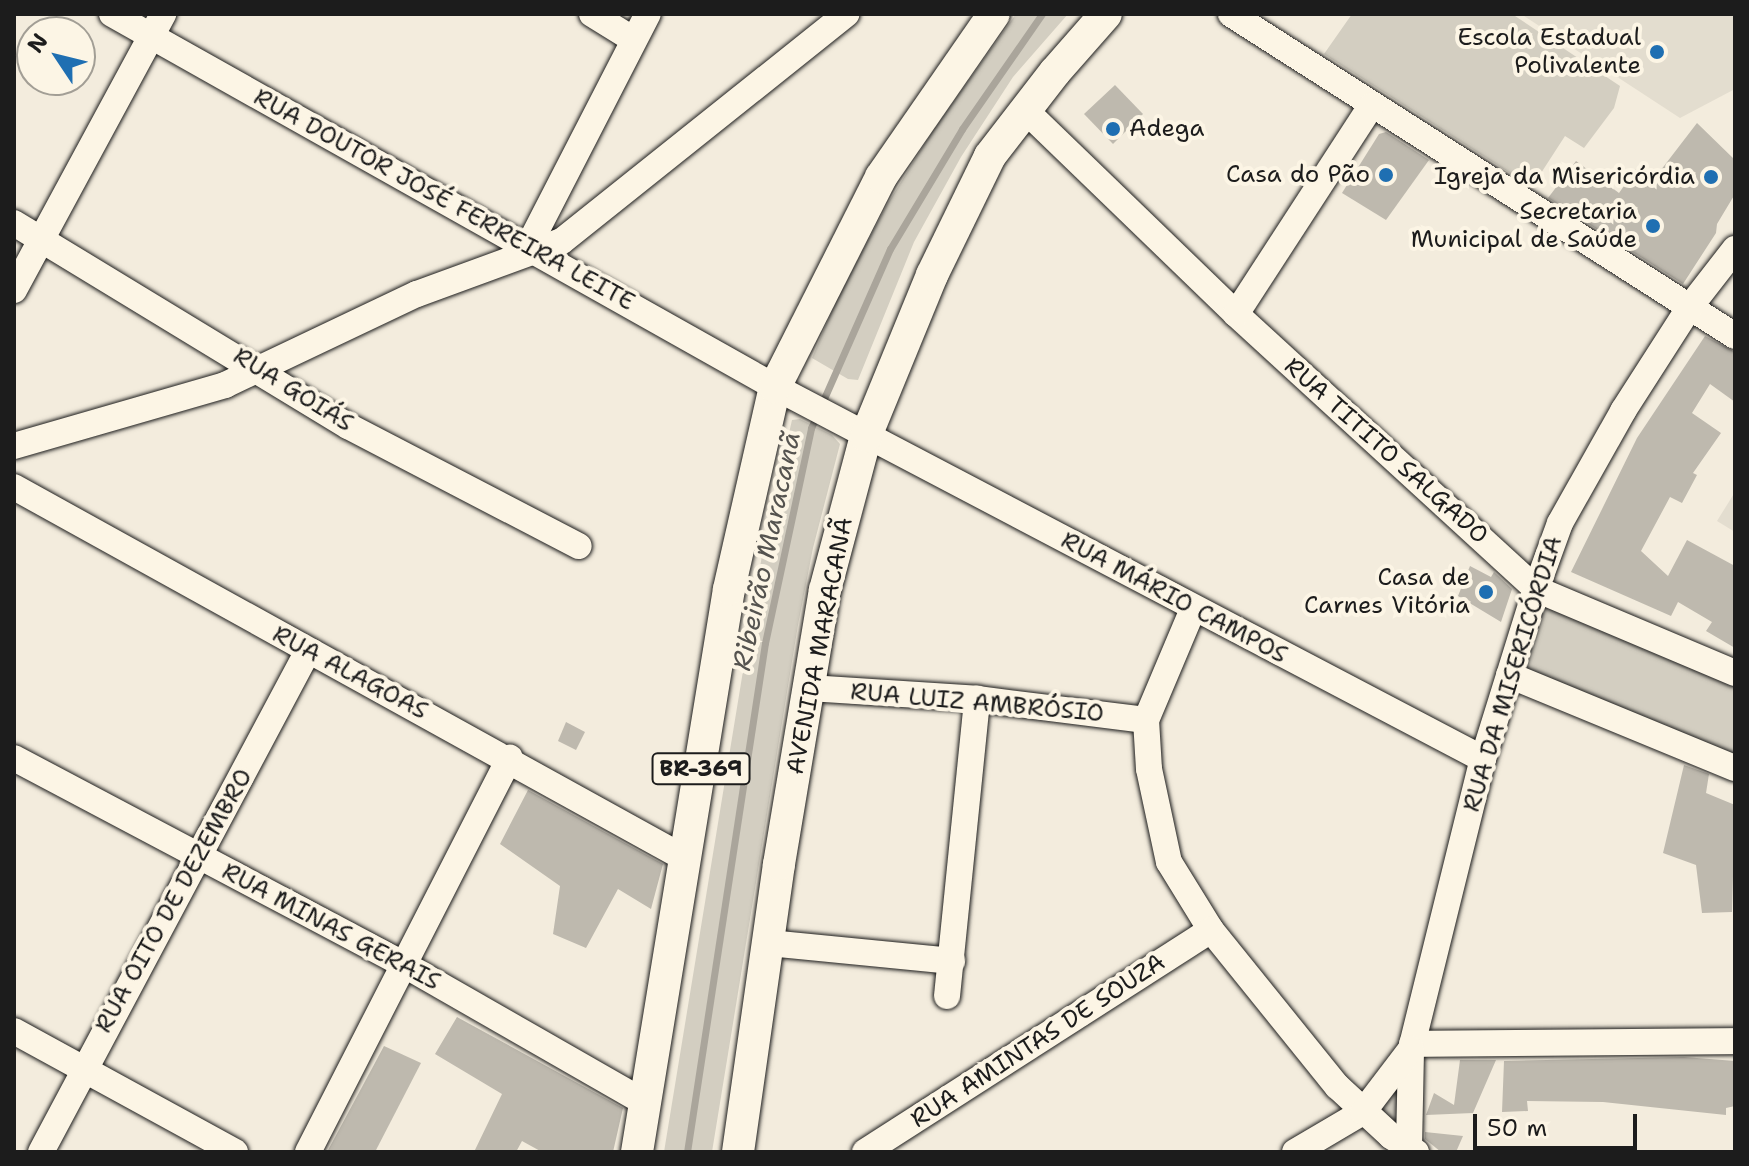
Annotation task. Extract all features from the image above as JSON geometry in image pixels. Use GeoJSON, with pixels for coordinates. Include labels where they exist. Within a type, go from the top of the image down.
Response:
{"type":"FeatureCollection","features":[{"type":"Feature","properties":{"kind":"main road","name":"BR-369"},"geometry":{"type":"LineString","coordinates":[[637,1152],[729,589],[783,392],[881,177],[994,14]]}},
{"type":"Feature","properties":{"kind":"main road","name":"AVENIDA MARACANÃ"},"geometry":{"type":"LineString","coordinates":[[738,1152],[809,688],[854,429],[990,156],[1106,14]]}},
{"type":"Feature","properties":{"kind":"street","name":"RUA DOUTOR JOSÉ FERREIRA LEITE"},"geometry":{"type":"LineString","coordinates":[[112,14],[157,25],[532,249],[854,429]]}},
{"type":"Feature","properties":{"kind":"street"},"geometry":{"type":"LineString","coordinates":[[592,14],[634,40]]}},
{"type":"Feature","properties":{"kind":"street"},"geometry":{"type":"LineString","coordinates":[[532,249],[648,14]]}},
{"type":"Feature","properties":{"kind":"street"},"geometry":{"type":"LineString","coordinates":[[14,446],[225,385],[257,367],[417,294],[532,249],[562,241],[846,14]]}},
{"type":"Feature","properties":{"kind":"street"},"geometry":{"type":"LineString","coordinates":[[1231,14],[1735,336]]}},
{"type":"Feature","properties":{"kind":"street"},"geometry":{"type":"LineString","coordinates":[[14,290],[157,25]]}},
{"type":"Feature","properties":{"kind":"street"},"geometry":{"type":"LineString","coordinates":[[1236,314],[1371,106]]}},
{"type":"Feature","properties":{"kind":"street","name":"RUA TITITO SALGADO"},"geometry":{"type":"LineString","coordinates":[[1025,110],[1236,314],[1536,589],[1735,673]]}},
{"type":"Feature","properties":{"kind":"street","name":"RUA GOIÁS"},"geometry":{"type":"LineString","coordinates":[[14,223],[257,367],[348,426],[579,546]]}},
{"type":"Feature","properties":{"kind":"street","name":"RUA DA MISERICÓRDIA"},"geometry":{"type":"LineString","coordinates":[[1412,1150],[1412,1046],[1483,759],[1536,589],[1560,523],[1587,473],[1689,308],[1735,249]]}},
{"type":"Feature","properties":{"kind":"street","name":"RUA MÁRIO CAMPOS"},"geometry":{"type":"LineString","coordinates":[[854,429],[1483,759]]}},
{"type":"Feature","properties":{"kind":"street","name":"RUA ALAGOAS"},"geometry":{"type":"LineString","coordinates":[[14,487],[308,651],[510,758],[686,859]]}},
{"type":"Feature","properties":{"kind":"street"},"geometry":{"type":"LineString","coordinates":[[1193,609],[1146,720],[1149,769],[1169,862],[1211,930],[1337,1086],[1363,1112],[1295,1152]]}},
{"type":"Feature","properties":{"kind":"street","name":"RUA OITO DE DEZEMBRO"},"geometry":{"type":"LineString","coordinates":[[41,1152],[82,1068],[200,857],[308,651]]}},
{"type":"Feature","properties":{"kind":"street"},"geometry":{"type":"LineString","coordinates":[[1509,675],[1735,768]]}},
{"type":"Feature","properties":{"kind":"street","name":"RUA LUIZ AMBRÓSIO"},"geometry":{"type":"LineString","coordinates":[[809,688],[977,699],[1146,720]]}},
{"type":"Feature","properties":{"kind":"street"},"geometry":{"type":"LineString","coordinates":[[947,996],[977,699]]}},
{"type":"Feature","properties":{"kind":"street","name":"RUA MINAS GERAIS"},"geometry":{"type":"LineString","coordinates":[[14,758],[403,964],[644,1102]]}},
{"type":"Feature","properties":{"kind":"street"},"geometry":{"type":"LineString","coordinates":[[308,1152],[510,758]]}},
{"type":"Feature","properties":{"kind":"street","name":"RUA AMINTAS DE SOUZA"},"geometry":{"type":"LineString","coordinates":[[865,1152],[1211,930]]}},
{"type":"Feature","properties":{"kind":"street"},"geometry":{"type":"LineString","coordinates":[[769,943],[952,961]]}},
{"type":"Feature","properties":{"kind":"street"},"geometry":{"type":"LineString","coordinates":[[14,1031],[235,1152]]}},
{"type":"Feature","properties":{"kind":"street"},"geometry":{"type":"LineString","coordinates":[[1412,1046],[1735,1041]]}},
{"type":"Feature","properties":{"kind":"street","name":"RUA DA MISERICÓRDIA"},"geometry":{"type":"LineString","coordinates":[[1412,1046],[1363,1112],[1412,1150]]}},
{"type":"Feature","properties":{"kind":"shaded area"},"geometry":{"type":"Polygon","coordinates":[[[1016,14],[1068,14],[1013,77],[961,157],[914,242],[858,380],[848,379],[812,358],[837,299],[888,203],[932,132],[1016,14]]]}},
{"type":"Feature","properties":{"kind":"shaded area"},"geometry":{"type":"Polygon","coordinates":[[[1352,14],[1512,14],[1620,86],[1614,108],[1584,148],[1565,136],[1532,187],[1324,54],[1352,14]]]}},
{"type":"Feature","properties":{"kind":"shaded area","name":"Escola Estadual Polivalente"},"geometry":{"type":"Polygon","coordinates":[[[1521,14],[1735,14],[1735,89],[1680,118],[1521,14]]]}},
{"type":"Feature","properties":{"kind":"shaded area"},"geometry":{"type":"Polygon","coordinates":[[[800,419],[832,435],[840,444],[813,548],[798,625],[712,1152],[664,1152],[765,537],[792,420],[800,419]]]}},
{"type":"Feature","properties":{"kind":"shaded area"},"geometry":{"type":"Polygon","coordinates":[[[1735,492],[1735,532],[1717,521],[1735,492]]]}},
{"type":"Feature","properties":{"kind":"shaded area"},"geometry":{"type":"Polygon","coordinates":[[[1541,600],[1735,677],[1735,758],[1517,670],[1541,600]]]}},
{"type":"Feature","properties":{"kind":"shaded area"},"geometry":{"type":"Polygon","coordinates":[[[1389,1090],[1405,1091],[1405,1138],[1371,1114],[1389,1090]]]}},
{"type":"Feature","properties":{"kind":"building","name":"Adega"},"geometry":{"type":"Polygon","coordinates":[[[1115,85],[1143,114],[1113,144],[1084,114],[1115,85]]]}},
{"type":"Feature","properties":{"kind":"building","name":"Secretaria Municipal de Saúde"},"geometry":{"type":"Polygon","coordinates":[[[1697,123],[1735,160],[1735,194],[1717,224],[1716,233],[1683,284],[1548,198],[1576,161],[1619,193],[1636,169],[1654,179],[1697,123]]]}},
{"type":"Feature","properties":{"kind":"building","name":"Casa do Pão"},"geometry":{"type":"Polygon","coordinates":[[[1386,132],[1429,160],[1386,220],[1342,193],[1379,134],[1386,132]]]}},
{"type":"Feature","properties":{"kind":"building"},"geometry":{"type":"Polygon","coordinates":[[[1705,336],[1735,352],[1735,402],[1710,384],[1692,413],[1721,433],[1693,473],[1697,475],[1682,503],[1670,497],[1641,551],[1668,576],[1687,540],[1735,566],[1735,648],[1706,631],[1712,622],[1678,602],[1671,616],[1571,572],[1637,438],[1705,336]]]}},
{"type":"Feature","properties":{"kind":"building","name":"Casa de Carnes Vitória"},"geometry":{"type":"Polygon","coordinates":[[[1470,566],[1491,577],[1494,572],[1512,589],[1501,622],[1458,596],[1470,566]]]}},
{"type":"Feature","properties":{"kind":"building"},"geometry":{"type":"Polygon","coordinates":[[[566,722],[585,732],[576,750],[558,741],[566,722]]]}},
{"type":"Feature","properties":{"kind":"building"},"geometry":{"type":"Polygon","coordinates":[[[1684,765],[1709,774],[1706,793],[1735,805],[1732,912],[1702,913],[1696,865],[1663,853],[1684,765]]]}},
{"type":"Feature","properties":{"kind":"building"},"geometry":{"type":"Polygon","coordinates":[[[528,790],[663,864],[651,909],[618,889],[586,948],[553,934],[560,886],[500,844],[528,790]]]}},
{"type":"Feature","properties":{"kind":"building"},"geometry":{"type":"Polygon","coordinates":[[[457,1017],[623,1108],[613,1152],[542,1152],[522,1141],[516,1152],[474,1152],[502,1094],[435,1054],[457,1017]]]}},
{"type":"Feature","properties":{"kind":"building"},"geometry":{"type":"Polygon","coordinates":[[[384,1046],[421,1063],[375,1152],[327,1152],[384,1046]]]}},
{"type":"Feature","properties":{"kind":"building"},"geometry":{"type":"Polygon","coordinates":[[[1684,1057],[1735,1061],[1735,1106],[1726,1108],[1726,1115],[1603,1102],[1527,1101],[1528,1111],[1502,1112],[1504,1061],[1684,1057]]]}},
{"type":"Feature","properties":{"kind":"building"},"geometry":{"type":"Polygon","coordinates":[[[1460,1060],[1496,1060],[1473,1113],[1426,1115],[1434,1093],[1454,1105],[1460,1060]]]}},
{"type":"Feature","properties":{"kind":"building"},"geometry":{"type":"Polygon","coordinates":[[[1425,1132],[1463,1136],[1456,1152],[1441,1152],[1425,1139],[1425,1132]]]}},
{"type":"Feature","properties":{"kind":"waterway","name":"Ribeirão Maracanã"},"geometry":{"type":"LineString","coordinates":[[687,1152],[765,643],[811,428],[890,249],[962,129],[1042,14]]}},
{"type":"Feature","properties":{"kind":"place","name":"Escola Estadual Polivalente"},"geometry":{"type":"Point","coordinates":[1657,52]}},
{"type":"Feature","properties":{"kind":"place","name":"Adega"},"geometry":{"type":"Point","coordinates":[1113,129]}},
{"type":"Feature","properties":{"kind":"place","name":"Casa do Pão"},"geometry":{"type":"Point","coordinates":[1386,175]}},
{"type":"Feature","properties":{"kind":"place","name":"Igreja da Misericórdia"},"geometry":{"type":"Point","coordinates":[1711,177]}},
{"type":"Feature","properties":{"kind":"place","name":"Secretaria Municipal de Saúde"},"geometry":{"type":"Point","coordinates":[1653,226]}},
{"type":"Feature","properties":{"kind":"place","name":"Casa de Carnes Vitória"},"geometry":{"type":"Point","coordinates":[1486,592]}}]}
